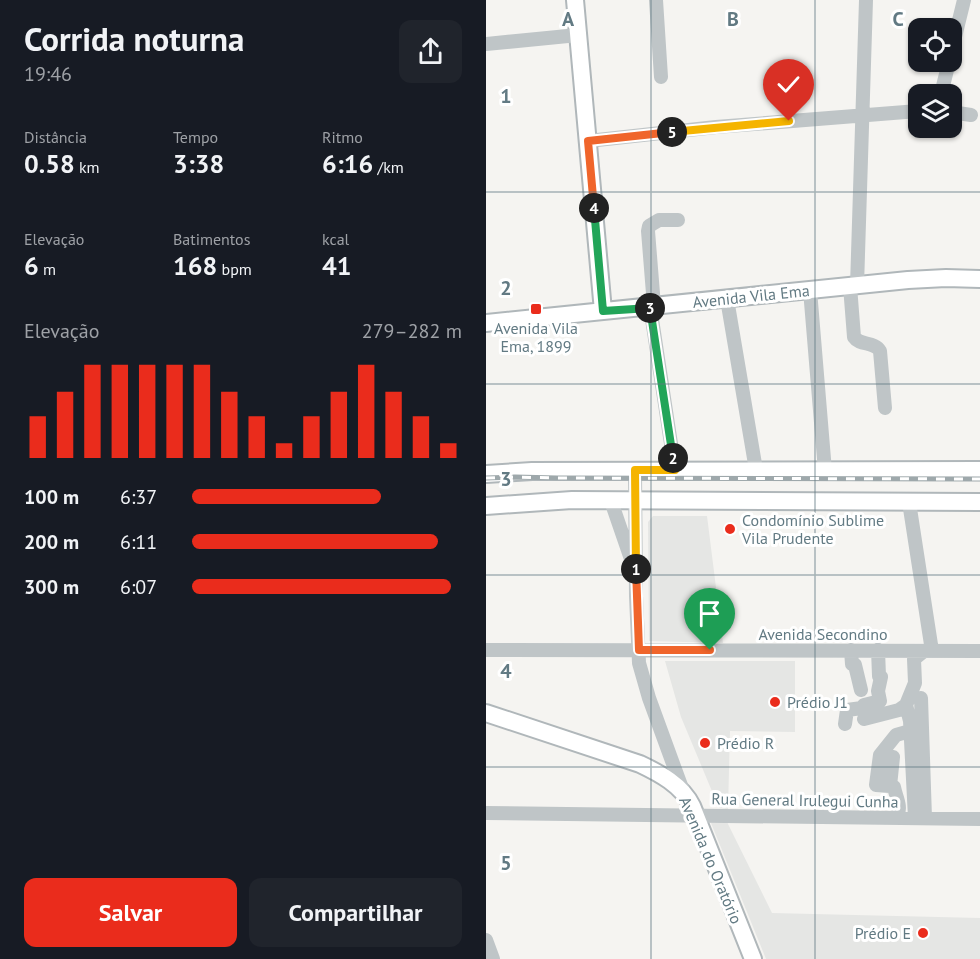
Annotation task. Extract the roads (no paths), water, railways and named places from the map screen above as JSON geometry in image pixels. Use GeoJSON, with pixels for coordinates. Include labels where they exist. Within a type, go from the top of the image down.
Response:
{"type":"FeatureCollection","features":[{"type":"Feature","properties":{"kind":"main road"},"geometry":{"type":"LineString","coordinates":[[575,0],[603,311]]}},
{"type":"Feature","properties":{"kind":"main road","name":"Avenida Vila Ema"},"geometry":{"type":"LineString","coordinates":[[486,323],[810,290],[979,277]]}},
{"type":"Feature","properties":{"kind":"main road"},"geometry":{"type":"LineString","coordinates":[[486,474],[635,470],[980,470]]}},
{"type":"Feature","properties":{"kind":"main road"},"geometry":{"type":"LineString","coordinates":[[486,506],[572,500],[980,502]]}},
{"type":"Feature","properties":{"kind":"main road","name":"Avenida do Oratório"},"geometry":{"type":"LineString","coordinates":[[486,713],[640,764],[658,773],[683,791],[696,816],[753,959]]}},
{"type":"Feature","properties":{"kind":"street"},"geometry":{"type":"LineString","coordinates":[[656,0],[661,77]]}},
{"type":"Feature","properties":{"kind":"street"},"geometry":{"type":"LineString","coordinates":[[866,0],[853,286],[854,337],[860,342],[876,346],[880,351],[885,408]]}},
{"type":"Feature","properties":{"kind":"street"},"geometry":{"type":"LineString","coordinates":[[960,18],[964,0]]}},
{"type":"Feature","properties":{"kind":"street"},"geometry":{"type":"LineString","coordinates":[[486,44],[578,35]]}},
{"type":"Feature","properties":{"kind":"street"},"geometry":{"type":"LineString","coordinates":[[588,141],[908,112]]}},
{"type":"Feature","properties":{"kind":"street"},"geometry":{"type":"LineString","coordinates":[[962,114],[971,115]]}},
{"type":"Feature","properties":{"kind":"street"},"geometry":{"type":"LineString","coordinates":[[675,470],[652,306],[648,231],[649,226],[659,220],[678,220]]}},
{"type":"Feature","properties":{"kind":"street"},"geometry":{"type":"LineString","coordinates":[[810,290],[825,471]]}},
{"type":"Feature","properties":{"kind":"street"},"geometry":{"type":"LineString","coordinates":[[727,299],[756,470]]}},
{"type":"Feature","properties":{"kind":"street"},"geometry":{"type":"LineString","coordinates":[[635,470],[636,573],[641,675],[683,791]]}},
{"type":"Feature","properties":{"kind":"street"},"geometry":{"type":"LineString","coordinates":[[610,501],[636,573]]}},
{"type":"Feature","properties":{"kind":"street"},"geometry":{"type":"LineString","coordinates":[[909,502],[928,651],[914,660],[915,683],[906,705],[920,818]]}},
{"type":"Feature","properties":{"kind":"street","name":"Avenida Secondino"},"geometry":{"type":"LineString","coordinates":[[486,650],[980,651]]}},
{"type":"Feature","properties":{"kind":"street"},"geometry":{"type":"LineString","coordinates":[[851,650],[852,664],[855,665],[861,690]]}},
{"type":"Feature","properties":{"kind":"street"},"geometry":{"type":"LineString","coordinates":[[845,724],[847,710],[862,708],[864,705],[880,701],[878,691],[881,677],[879,676],[878,650]]}},
{"type":"Feature","properties":{"kind":"street"},"geometry":{"type":"LineString","coordinates":[[920,818],[921,698]]}},
{"type":"Feature","properties":{"kind":"street"},"geometry":{"type":"LineString","coordinates":[[864,719],[899,710],[906,705]]}},
{"type":"Feature","properties":{"kind":"street"},"geometry":{"type":"LineString","coordinates":[[897,818],[900,810],[894,787],[876,785],[880,755],[897,735],[910,731]]}},
{"type":"Feature","properties":{"kind":"street"},"geometry":{"type":"LineString","coordinates":[[890,786],[893,757]]}},
{"type":"Feature","properties":{"kind":"street","name":"Rua General Irulegui Cunha"},"geometry":{"type":"LineString","coordinates":[[486,813],[980,819]]}},
{"type":"Feature","properties":{"kind":"street"},"geometry":{"type":"LineString","coordinates":[[486,940],[493,959]]}},
{"type":"Feature","properties":{"kind":"railway"},"geometry":{"type":"LineString","coordinates":[[486,478],[980,479]]}},
{"type":"Feature","properties":{"kind":"place","name":"Avenida Vila Ema, 1899"},"geometry":{"type":"Point","coordinates":[536,309]}},
{"type":"Feature","properties":{"kind":"place","name":"Condomínio Sublime Vila Prudente"},"geometry":{"type":"Point","coordinates":[730,529]}},
{"type":"Feature","properties":{"kind":"place","name":"Prédio J1"},"geometry":{"type":"Point","coordinates":[775,702]}},
{"type":"Feature","properties":{"kind":"place","name":"Prédio R"},"geometry":{"type":"Point","coordinates":[705,743]}},
{"type":"Feature","properties":{"kind":"place","name":"Prédio E"},"geometry":{"type":"Point","coordinates":[923,933]}}]}
